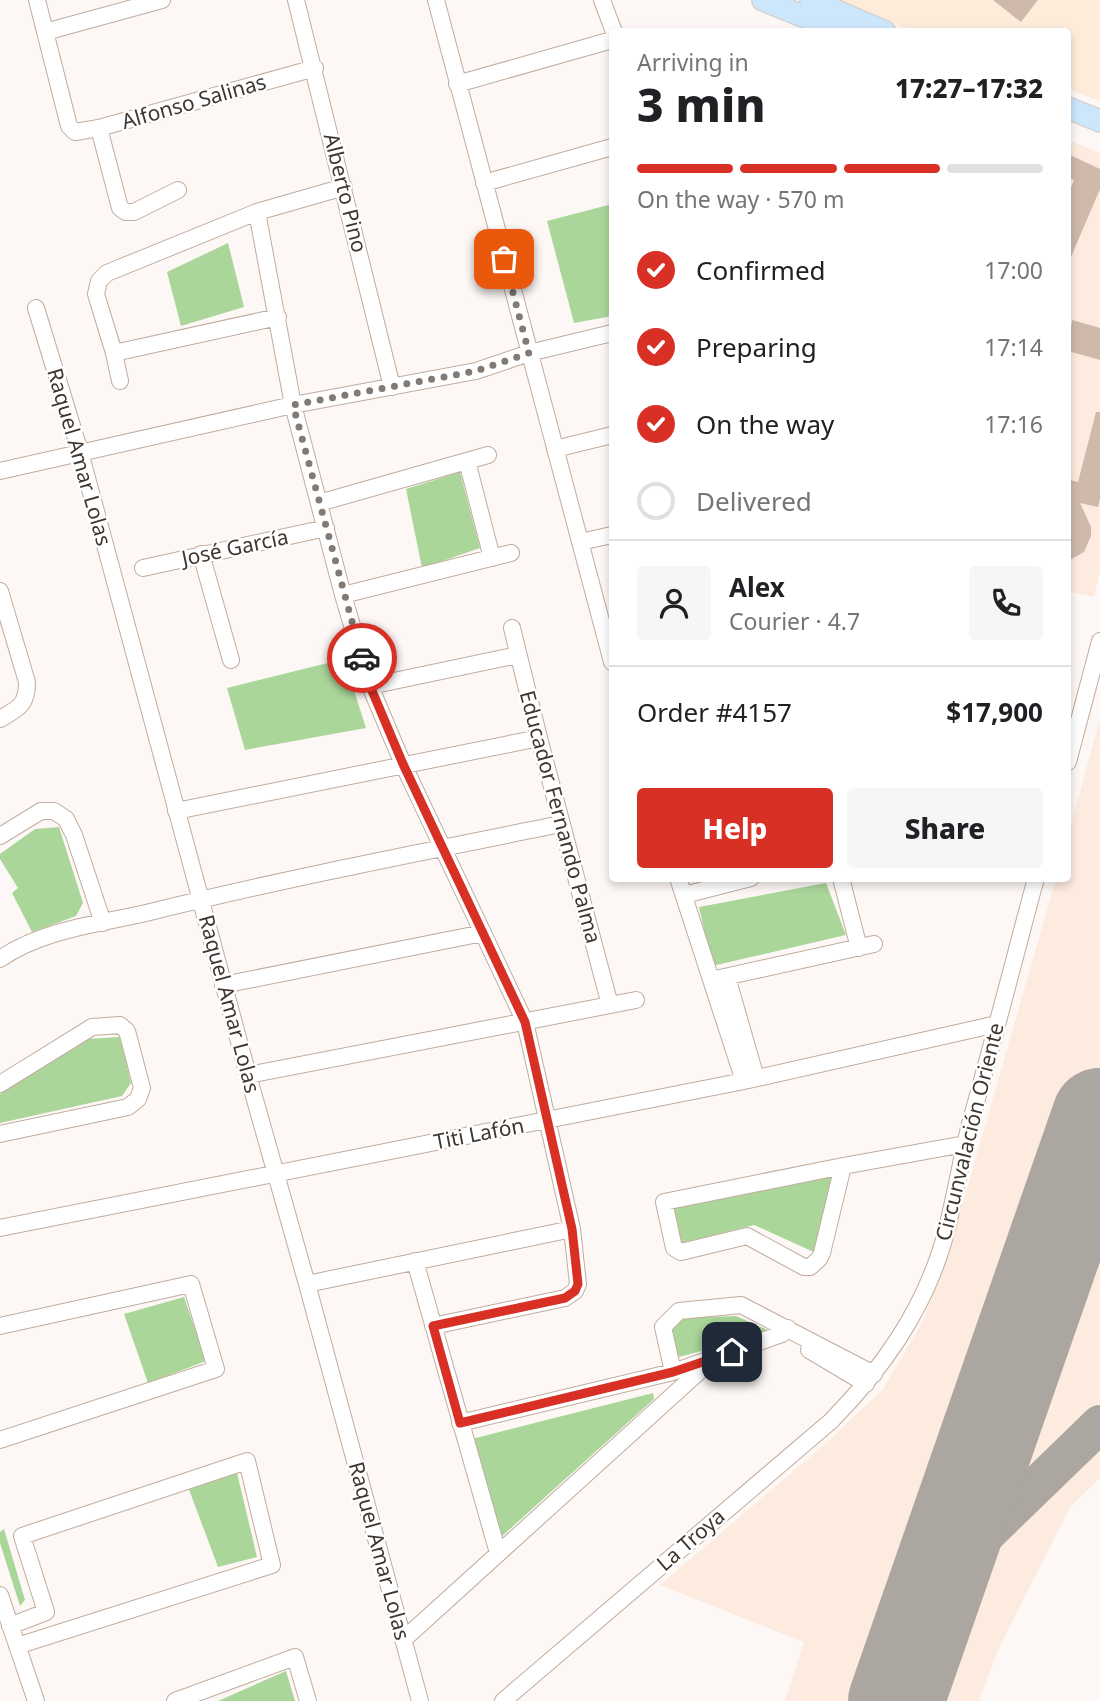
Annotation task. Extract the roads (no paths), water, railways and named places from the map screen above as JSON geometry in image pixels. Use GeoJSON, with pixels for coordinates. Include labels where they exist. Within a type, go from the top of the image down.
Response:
{"type":"FeatureCollection","features":[{"type":"Feature","properties":{"kind":"main road"},"geometry":{"type":"LineString","coordinates":[[763,0],[832,28]]}},
{"type":"Feature","properties":{"kind":"main road"},"geometry":{"type":"LineString","coordinates":[[811,0],[876,28]]}},
{"type":"Feature","properties":{"kind":"main road"},"geometry":{"type":"LineString","coordinates":[[1071,109],[1100,121]]}},
{"type":"Feature","properties":{"kind":"main road"},"geometry":{"type":"LineString","coordinates":[[1071,123],[1100,135]]}},
{"type":"Feature","properties":{"kind":"street"},"geometry":{"type":"LineString","coordinates":[[37,0],[45,32],[162,0]]}},
{"type":"Feature","properties":{"kind":"street","name":"Alberto Pino"},"geometry":{"type":"LineString","coordinates":[[296,0],[392,387]]}},
{"type":"Feature","properties":{"kind":"street"},"geometry":{"type":"LineString","coordinates":[[436,0],[580,542],[607,626]]}},
{"type":"Feature","properties":{"kind":"street"},"geometry":{"type":"LineString","coordinates":[[602,0],[612,28]]}},
{"type":"Feature","properties":{"kind":"street","name":"Alfonso Salinas"},"geometry":{"type":"LineString","coordinates":[[45,32],[69,126],[79,132],[315,68]]}},
{"type":"Feature","properties":{"kind":"street"},"geometry":{"type":"LineString","coordinates":[[457,84],[609,41]]}},
{"type":"Feature","properties":{"kind":"street"},"geometry":{"type":"LineString","coordinates":[[99,128],[120,208],[134,212],[178,190]]}},
{"type":"Feature","properties":{"kind":"street"},"geometry":{"type":"LineString","coordinates":[[484,183],[609,148]]}},
{"type":"Feature","properties":{"kind":"street"},"geometry":{"type":"LineString","coordinates":[[120,381],[96,293],[99,281],[107,273],[257,212],[344,187]]}},
{"type":"Feature","properties":{"kind":"street"},"geometry":{"type":"LineString","coordinates":[[257,212],[293,405],[370,686],[403,764],[525,1022],[572,1229],[578,1284],[575,1291],[565,1298],[433,1326]]}},
{"type":"Feature","properties":{"kind":"street","name":"Raquel Amar Lolas"},"geometry":{"type":"LineString","coordinates":[[36,308],[80,453],[420,1701]]}},
{"type":"Feature","properties":{"kind":"street"},"geometry":{"type":"LineString","coordinates":[[114,353],[278,317]]}},
{"type":"Feature","properties":{"kind":"street"},"geometry":{"type":"LineString","coordinates":[[0,471],[293,405],[476,371],[529,353],[609,334]]}},
{"type":"Feature","properties":{"kind":"street"},"geometry":{"type":"LineString","coordinates":[[555,449],[609,436]]}},
{"type":"Feature","properties":{"kind":"street"},"geometry":{"type":"LineString","coordinates":[[319,503],[488,455]]}},
{"type":"Feature","properties":{"kind":"street"},"geometry":{"type":"LineString","coordinates":[[467,461],[492,558]]}},
{"type":"Feature","properties":{"kind":"street","name":"José García"},"geometry":{"type":"LineString","coordinates":[[143,568],[326,528]]}},
{"type":"Feature","properties":{"kind":"street"},"geometry":{"type":"LineString","coordinates":[[580,542],[609,536]]}},
{"type":"Feature","properties":{"kind":"street"},"geometry":{"type":"LineString","coordinates":[[343,595],[511,553]]}},
{"type":"Feature","properties":{"kind":"street"},"geometry":{"type":"LineString","coordinates":[[201,554],[231,660]]}},
{"type":"Feature","properties":{"kind":"street"},"geometry":{"type":"LineString","coordinates":[[0,591],[27,682],[27,697],[18,709],[0,719]]}},
{"type":"Feature","properties":{"kind":"street","name":"Educador Fernando Palma"},"geometry":{"type":"LineString","coordinates":[[512,628],[610,1005]]}},
{"type":"Feature","properties":{"kind":"street"},"geometry":{"type":"LineString","coordinates":[[1071,751],[1100,641]]}},
{"type":"Feature","properties":{"kind":"street"},"geometry":{"type":"LineString","coordinates":[[370,686],[518,655]]}},
{"type":"Feature","properties":{"kind":"street"},"geometry":{"type":"LineString","coordinates":[[176,811],[539,738]]}},
{"type":"Feature","properties":{"kind":"street"},"geometry":{"type":"LineString","coordinates":[[0,836],[41,811],[54,811],[66,820],[74,835],[103,923]]}},
{"type":"Feature","properties":{"kind":"street"},"geometry":{"type":"LineString","coordinates":[[0,959],[41,938],[200,899],[561,824]]}},
{"type":"Feature","properties":{"kind":"street"},"geometry":{"type":"LineString","coordinates":[[679,882],[719,979],[750,1079]]}},
{"type":"Feature","properties":{"kind":"street"},"geometry":{"type":"LineString","coordinates":[[684,895],[735,882]]}},
{"type":"Feature","properties":{"kind":"street"},"geometry":{"type":"LineString","coordinates":[[719,979],[866,946],[842,882]]}},
{"type":"Feature","properties":{"kind":"street","name":"Circunvalación Oriente"},"geometry":{"type":"LineString","coordinates":[[870,1379],[909,1322],[935,1266],[1035,882]]}},
{"type":"Feature","properties":{"kind":"street"},"geometry":{"type":"LineString","coordinates":[[223,985],[483,933]]}},
{"type":"Feature","properties":{"kind":"street"},"geometry":{"type":"LineString","coordinates":[[248,1075],[636,1000]]}},
{"type":"Feature","properties":{"kind":"street","name":"Titi Lafón"},"geometry":{"type":"LineString","coordinates":[[0,1228],[750,1079],[998,1024]]}},
{"type":"Feature","properties":{"kind":"street"},"geometry":{"type":"LineString","coordinates":[[0,1084],[92,1027],[121,1025],[128,1031],[142,1088],[138,1099],[128,1107],[0,1134]]}},
{"type":"Feature","properties":{"kind":"street"},"geometry":{"type":"LineString","coordinates":[[843,1166],[822,1253],[810,1267],[804,1267],[747,1236],[681,1252],[674,1248],[664,1202],[843,1166],[965,1144]]}},
{"type":"Feature","properties":{"kind":"street"},"geometry":{"type":"LineString","coordinates":[[307,1283],[572,1229]]}},
{"type":"Feature","properties":{"kind":"street"},"geometry":{"type":"LineString","coordinates":[[415,1261],[498,1553]]}},
{"type":"Feature","properties":{"kind":"street"},"geometry":{"type":"LineString","coordinates":[[0,1326],[191,1284],[216,1369],[0,1440]]}},
{"type":"Feature","properties":{"kind":"street"},"geometry":{"type":"LineString","coordinates":[[673,1372],[663,1327],[679,1311],[741,1304],[870,1379]]}},
{"type":"Feature","properties":{"kind":"street"},"geometry":{"type":"LineString","coordinates":[[460,1423],[673,1372],[785,1331]]}},
{"type":"Feature","properties":{"kind":"street"},"geometry":{"type":"LineString","coordinates":[[403,1640],[714,1358]]}},
{"type":"Feature","properties":{"kind":"street","name":"La Troya"},"geometry":{"type":"LineString","coordinates":[[503,1701],[831,1421],[870,1379]]}},
{"type":"Feature","properties":{"kind":"street"},"geometry":{"type":"LineString","coordinates":[[17,1646],[272,1565],[247,1461],[22,1536],[54,1634]]}},
{"type":"Feature","properties":{"kind":"street"},"geometry":{"type":"LineString","coordinates":[[0,1595],[36,1701]]}},
{"type":"Feature","properties":{"kind":"street"},"geometry":{"type":"LineString","coordinates":[[10,1626],[46,1612]]}},
{"type":"Feature","properties":{"kind":"street"},"geometry":{"type":"LineString","coordinates":[[175,1701],[295,1657],[308,1701]]}}]}
